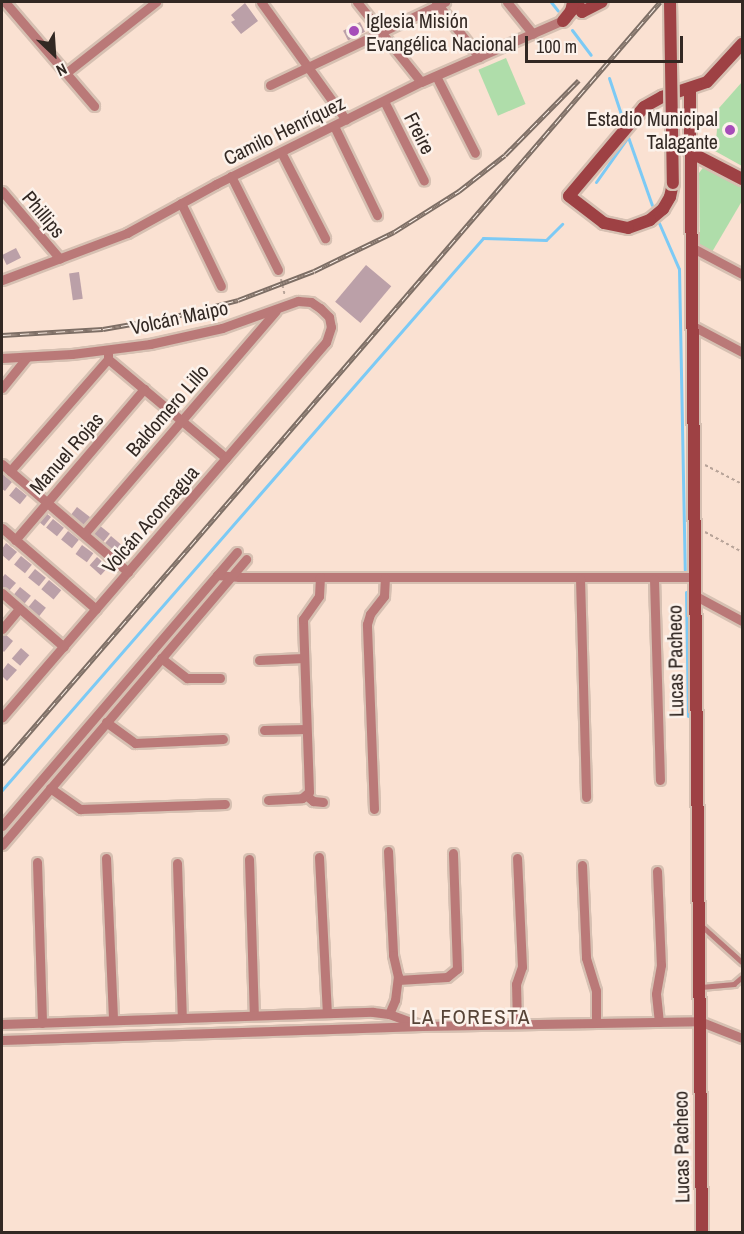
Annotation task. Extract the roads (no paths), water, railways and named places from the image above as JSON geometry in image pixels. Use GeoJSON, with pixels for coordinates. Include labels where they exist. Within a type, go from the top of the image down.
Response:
{"type":"FeatureCollection","features":[{"type":"Feature","properties":{"kind":"main road"},"geometry":{"type":"LineString","coordinates":[[670,2],[673,183],[670,197],[663,209],[650,220],[628,228],[604,223],[569,196],[644,107],[662,97],[690,89],[713,77],[742,44]]}},
{"type":"Feature","properties":{"kind":"main road"},"geometry":{"type":"LineString","coordinates":[[563,21],[571,11],[587,3]]}},
{"type":"Feature","properties":{"kind":"main road","name":"Lucas Pacheco"},"geometry":{"type":"LineString","coordinates":[[690,89],[692,459],[702,1233]]}},
{"type":"Feature","properties":{"kind":"main road"},"geometry":{"type":"LineString","coordinates":[[690,152],[742,179]]}},
{"type":"Feature","properties":{"kind":"street"},"geometry":{"type":"LineString","coordinates":[[5,2],[94,106]]}},
{"type":"Feature","properties":{"kind":"street"},"geometry":{"type":"LineString","coordinates":[[66,73],[156,2]]}},
{"type":"Feature","properties":{"kind":"street"},"geometry":{"type":"LineString","coordinates":[[261,2],[346,120]]}},
{"type":"Feature","properties":{"kind":"street"},"geometry":{"type":"LineString","coordinates":[[357,2],[421,82]]}},
{"type":"Feature","properties":{"kind":"street"},"geometry":{"type":"LineString","coordinates":[[270,84],[440,2],[479,57]]}},
{"type":"Feature","properties":{"kind":"street"},"geometry":{"type":"LineString","coordinates":[[507,2],[533,34]]}},
{"type":"Feature","properties":{"kind":"street","name":"Camilo Henríquez"},"geometry":{"type":"LineString","coordinates":[[2,280],[127,233],[231,176],[421,82],[563,21]]}},
{"type":"Feature","properties":{"kind":"street"},"geometry":{"type":"LineString","coordinates":[[436,76],[475,153]]}},
{"type":"Feature","properties":{"kind":"street","name":"Freire"},"geometry":{"type":"LineString","coordinates":[[384,101],[424,181]]}},
{"type":"Feature","properties":{"kind":"street"},"geometry":{"type":"LineString","coordinates":[[333,126],[377,215]]}},
{"type":"Feature","properties":{"kind":"street"},"geometry":{"type":"LineString","coordinates":[[281,152],[325,238]]}},
{"type":"Feature","properties":{"kind":"street"},"geometry":{"type":"LineString","coordinates":[[231,176],[278,270]]}},
{"type":"Feature","properties":{"kind":"street","name":"Phillips"},"geometry":{"type":"LineString","coordinates":[[2,191],[60,259]]}},
{"type":"Feature","properties":{"kind":"street"},"geometry":{"type":"LineString","coordinates":[[181,203],[221,286]]}},
{"type":"Feature","properties":{"kind":"street"},"geometry":{"type":"LineString","coordinates":[[691,247],[742,274]]}},
{"type":"Feature","properties":{"kind":"street","name":"Volcán Maipo"},"geometry":{"type":"LineString","coordinates":[[2,358],[108,354],[212,330],[298,302],[315,305],[327,315],[331,323],[331,334],[326,342]]}},
{"type":"Feature","properties":{"kind":"street","name":"Baldomero Lillo"},"geometry":{"type":"LineString","coordinates":[[84,534],[278,309]]}},
{"type":"Feature","properties":{"kind":"street"},"geometry":{"type":"LineString","coordinates":[[692,325],[742,352]]}},
{"type":"Feature","properties":{"kind":"street","name":"Volcán Aconcagua"},"geometry":{"type":"LineString","coordinates":[[2,718],[326,342]]}},
{"type":"Feature","properties":{"kind":"street"},"geometry":{"type":"LineString","coordinates":[[10,471],[108,354],[144,389],[226,458]]}},
{"type":"Feature","properties":{"kind":"street"},"geometry":{"type":"LineString","coordinates":[[2,388],[27,357]]}},
{"type":"Feature","properties":{"kind":"street","name":"Manuel Rojas"},"geometry":{"type":"LineString","coordinates":[[15,540],[144,389]]}},
{"type":"Feature","properties":{"kind":"street"},"geometry":{"type":"LineString","coordinates":[[2,464],[128,572]]}},
{"type":"Feature","properties":{"kind":"street"},"geometry":{"type":"LineString","coordinates":[[2,528],[96,609]]}},
{"type":"Feature","properties":{"kind":"street"},"geometry":{"type":"LineString","coordinates":[[2,826],[237,552]]}},
{"type":"Feature","properties":{"kind":"street"},"geometry":{"type":"LineString","coordinates":[[2,845],[246,559]]}},
{"type":"Feature","properties":{"kind":"street"},"geometry":{"type":"LineString","coordinates":[[217,575],[320,578],[654,579],[694,577]]}},
{"type":"Feature","properties":{"kind":"street"},"geometry":{"type":"LineString","coordinates":[[307,796],[303,619],[318,596],[320,578]]}},
{"type":"Feature","properties":{"kind":"street"},"geometry":{"type":"LineString","coordinates":[[374,809],[367,624],[370,614],[384,596],[385,578]]}},
{"type":"Feature","properties":{"kind":"street"},"geometry":{"type":"LineString","coordinates":[[580,578],[586,797]]}},
{"type":"Feature","properties":{"kind":"street"},"geometry":{"type":"LineString","coordinates":[[654,579],[660,780]]}},
{"type":"Feature","properties":{"kind":"street"},"geometry":{"type":"LineString","coordinates":[[2,593],[64,647]]}},
{"type":"Feature","properties":{"kind":"street"},"geometry":{"type":"LineString","coordinates":[[694,595],[742,621]]}},
{"type":"Feature","properties":{"kind":"street"},"geometry":{"type":"LineString","coordinates":[[2,629],[19,609]]}},
{"type":"Feature","properties":{"kind":"street"},"geometry":{"type":"LineString","coordinates":[[161,658],[187,678],[220,678]]}},
{"type":"Feature","properties":{"kind":"street"},"geometry":{"type":"LineString","coordinates":[[259,660],[304,658]]}},
{"type":"Feature","properties":{"kind":"street"},"geometry":{"type":"LineString","coordinates":[[106,722],[135,743],[223,739]]}},
{"type":"Feature","properties":{"kind":"street"},"geometry":{"type":"LineString","coordinates":[[264,730],[306,729]]}},
{"type":"Feature","properties":{"kind":"street"},"geometry":{"type":"LineString","coordinates":[[50,788],[72,806],[83,809],[225,804]]}},
{"type":"Feature","properties":{"kind":"street"},"geometry":{"type":"LineString","coordinates":[[268,800],[307,796],[313,801],[323,802]]}},
{"type":"Feature","properties":{"kind":"street"},"geometry":{"type":"LineString","coordinates":[[388,851],[393,955],[398,980],[395,1000],[389,1014]]}},
{"type":"Feature","properties":{"kind":"street"},"geometry":{"type":"LineString","coordinates":[[398,980],[447,977],[457,969],[453,853]]}},
{"type":"Feature","properties":{"kind":"street"},"geometry":{"type":"LineString","coordinates":[[320,857],[327,1013]]}},
{"type":"Feature","properties":{"kind":"street"},"geometry":{"type":"LineString","coordinates":[[106,858],[113,1020]]}},
{"type":"Feature","properties":{"kind":"street"},"geometry":{"type":"LineString","coordinates":[[517,858],[522,967],[516,984],[517,1024]]}},
{"type":"Feature","properties":{"kind":"street"},"geometry":{"type":"LineString","coordinates":[[249,859],[254,1016]]}},
{"type":"Feature","properties":{"kind":"street"},"geometry":{"type":"LineString","coordinates":[[37,862],[42,1023]]}},
{"type":"Feature","properties":{"kind":"street"},"geometry":{"type":"LineString","coordinates":[[177,863],[182,1018]]}},
{"type":"Feature","properties":{"kind":"street"},"geometry":{"type":"LineString","coordinates":[[582,865],[586,958],[596,992],[596,1023]]}},
{"type":"Feature","properties":{"kind":"street"},"geometry":{"type":"LineString","coordinates":[[657,871],[661,965],[656,994],[659,1022]]}},
{"type":"Feature","properties":{"kind":"street"},"geometry":{"type":"LineString","coordinates":[[2,1024],[327,1013],[389,1014],[422,1026]]}},
{"type":"Feature","properties":{"kind":"street"},"geometry":{"type":"LineString","coordinates":[[2,1040],[422,1026],[699,1021],[742,1038]]}},
{"type":"Feature","properties":{"kind":"lane"},"geometry":{"type":"LineString","coordinates":[[698,922],[742,962]]}},
{"type":"Feature","properties":{"kind":"lane"},"geometry":{"type":"LineString","coordinates":[[699,988],[734,984],[742,976]]}},
{"type":"Feature","properties":{"kind":"waterway"},"geometry":{"type":"LineString","coordinates":[[551,2],[558,11]]}},
{"type":"Feature","properties":{"kind":"waterway"},"geometry":{"type":"LineString","coordinates":[[572,30],[591,55]]}},
{"type":"Feature","properties":{"kind":"waterway"},"geometry":{"type":"LineString","coordinates":[[609,78],[622,117]]}},
{"type":"Feature","properties":{"kind":"waterway"},"geometry":{"type":"LineString","coordinates":[[628,137],[652,205]]}},
{"type":"Feature","properties":{"kind":"waterway"},"geometry":{"type":"LineString","coordinates":[[596,182],[628,137]]}},
{"type":"Feature","properties":{"kind":"waterway"},"geometry":{"type":"LineString","coordinates":[[659,223],[679,269],[685,570]]}},
{"type":"Feature","properties":{"kind":"waterway"},"geometry":{"type":"LineString","coordinates":[[2,790],[483,238],[546,240],[562,224]]}},
{"type":"Feature","properties":{"kind":"waterway"},"geometry":{"type":"LineString","coordinates":[[686,592],[688,716]]}},
{"type":"Feature","properties":{"kind":"railway"},"geometry":{"type":"LineString","coordinates":[[2,764],[660,2]]}},
{"type":"Feature","properties":{"kind":"railway"},"geometry":{"type":"LineString","coordinates":[[2,335],[103,329],[172,317],[238,300],[314,271],[394,232],[459,191],[505,155],[579,80]]}},
{"type":"Feature","properties":{"kind":"place","name":"Iglesia Misión Evangélica Nacional"},"geometry":{"type":"Point","coordinates":[354,31]}},
{"type":"Feature","properties":{"kind":"place","name":"Estadio Municipal Talagante"},"geometry":{"type":"Point","coordinates":[730,130]}},
{"type":"Feature","properties":{"kind":"district","name":"LA FORESTA"},"geometry":{"type":"Point","coordinates":[471,1017]}}]}
